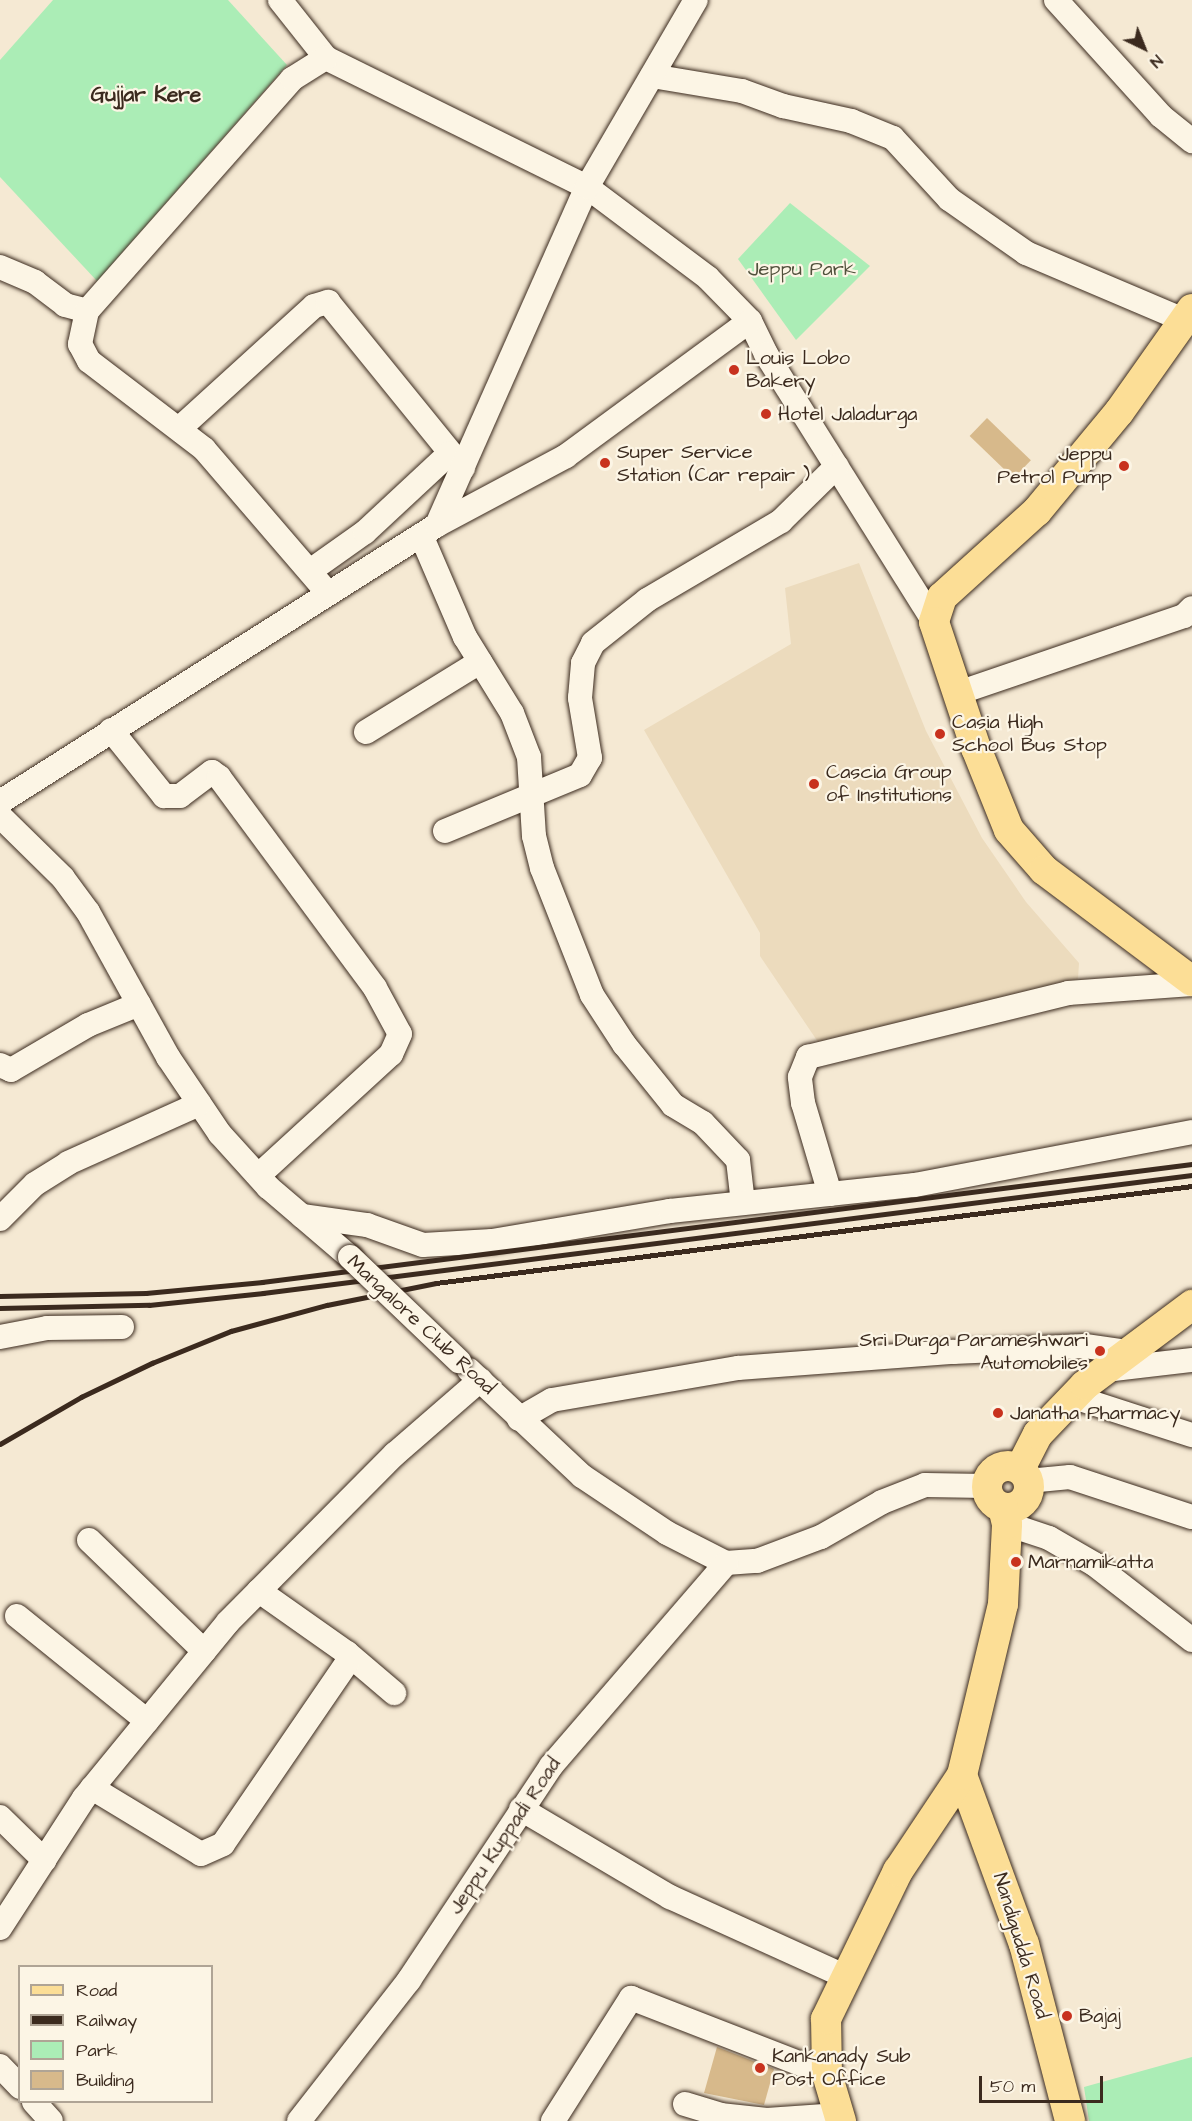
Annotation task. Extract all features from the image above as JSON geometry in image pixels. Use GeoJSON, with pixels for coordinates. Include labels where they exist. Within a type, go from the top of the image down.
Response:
{"type":"FeatureCollection","features":[{"type":"Feature","properties":{"kind":"main road"},"geometry":{"type":"LineString","coordinates":[[1188,315],[1119,412],[1037,511],[942,597],[934,622],[1009,830],[1044,870],[1192,982]]}},
{"type":"Feature","properties":{"kind":"main road"},"geometry":{"type":"LineString","coordinates":[[840,2118],[827,2074],[826,2019],[898,1871],[962,1775],[1003,1604],[999,1506],[989,1476],[1000,1467],[1024,1475],[1038,1434],[1074,1397],[1116,1361],[1192,1305]]}},
{"type":"Feature","properties":{"kind":"main road","name":"Nandigudda Road"},"geometry":{"type":"LineString","coordinates":[[962,1775],[1024,1944],[1070,2121]]}},
{"type":"Feature","properties":{"kind":"street"},"geometry":{"type":"LineString","coordinates":[[280,0],[326,58],[587,188],[708,278],[750,321],[934,622]]}},
{"type":"Feature","properties":{"kind":"street"},"geometry":{"type":"LineString","coordinates":[[696,0],[587,188],[456,461],[429,530],[480,662],[512,713],[529,757],[530,794],[542,868],[592,995],[624,1044],[674,1105],[703,1123],[738,1160],[744,1203]]}},
{"type":"Feature","properties":{"kind":"street"},"geometry":{"type":"LineString","coordinates":[[1056,0],[1161,116],[1192,141]]}},
{"type":"Feature","properties":{"kind":"street"},"geometry":{"type":"LineString","coordinates":[[326,58],[292,79],[87,311],[80,344],[89,361],[180,428],[246,495],[328,593]]}},
{"type":"Feature","properties":{"kind":"street"},"geometry":{"type":"LineString","coordinates":[[652,76],[742,91],[783,106],[851,121],[893,138],[949,199],[1026,253],[1188,315]]}},
{"type":"Feature","properties":{"kind":"street"},"geometry":{"type":"LineString","coordinates":[[0,267],[36,282],[64,305],[87,311]]}},
{"type":"Feature","properties":{"kind":"street"},"geometry":{"type":"LineString","coordinates":[[180,428],[315,306],[328,302],[456,461]]}},
{"type":"Feature","properties":{"kind":"street"},"geometry":{"type":"LineString","coordinates":[[0,802],[429,530],[566,456],[750,321]]}},
{"type":"Feature","properties":{"kind":"street"},"geometry":{"type":"LineString","coordinates":[[310,571],[365,532],[456,461]]}},
{"type":"Feature","properties":{"kind":"street"},"geometry":{"type":"LineString","coordinates":[[445,831],[580,775],[590,758],[580,698],[583,663],[592,643],[647,600],[781,521],[837,466]]}},
{"type":"Feature","properties":{"kind":"street"},"geometry":{"type":"LineString","coordinates":[[958,693],[1184,616],[1192,608]]}},
{"type":"Feature","properties":{"kind":"street"},"geometry":{"type":"LineString","coordinates":[[366,732],[480,662]]}},
{"type":"Feature","properties":{"kind":"street"},"geometry":{"type":"LineString","coordinates":[[111,730],[164,796],[180,796],[212,772],[219,777],[384,1001],[399,1034],[391,1054],[258,1176]]}},
{"type":"Feature","properties":{"kind":"street","name":"Mangalore Club Road"},"geometry":{"type":"LineString","coordinates":[[0,816],[63,878],[88,912],[139,1004],[199,1104],[258,1176],[350,1257],[582,1476],[667,1533],[726,1563]]}},
{"type":"Feature","properties":{"kind":"street"},"geometry":{"type":"LineString","coordinates":[[830,1194],[803,1103],[800,1077],[808,1057],[1068,993],[1192,982]]}},
{"type":"Feature","properties":{"kind":"street"},"geometry":{"type":"LineString","coordinates":[[0,1065],[11,1070],[88,1025],[139,1004]]}},
{"type":"Feature","properties":{"kind":"street"},"geometry":{"type":"LineString","coordinates":[[0,1219],[35,1184],[68,1164],[199,1104]]}},
{"type":"Feature","properties":{"kind":"street"},"geometry":{"type":"LineString","coordinates":[[302,1216],[367,1225],[423,1245],[492,1241],[744,1203],[915,1185],[1192,1132]]}},
{"type":"Feature","properties":{"kind":"street"},"geometry":{"type":"LineString","coordinates":[[0,1337],[47,1328],[122,1327]]}},
{"type":"Feature","properties":{"kind":"street"},"geometry":{"type":"LineString","coordinates":[[519,1419],[552,1400],[738,1368],[953,1352],[1085,1346],[1116,1361],[1192,1360]]}},
{"type":"Feature","properties":{"kind":"street"},"geometry":{"type":"LineString","coordinates":[[3,1916],[92,1788],[204,1651],[259,1591],[395,1454],[480,1380]]}},
{"type":"Feature","properties":{"kind":"street"},"geometry":{"type":"LineString","coordinates":[[1074,1397],[1192,1435]]}},
{"type":"Feature","properties":{"kind":"street"},"geometry":{"type":"LineString","coordinates":[[1024,1475],[1070,1477],[1192,1517]]}},
{"type":"Feature","properties":{"kind":"street"},"geometry":{"type":"LineString","coordinates":[[726,1563],[756,1561],[820,1536],[882,1502],[925,1485],[999,1506],[1094,1564],[1192,1640]]}},
{"type":"Feature","properties":{"kind":"street"},"geometry":{"type":"LineString","coordinates":[[89,1540],[204,1651]]}},
{"type":"Feature","properties":{"kind":"street","name":"Jeppu Kuppadi Road"},"geometry":{"type":"LineString","coordinates":[[299,2121],[409,1980],[551,1766],[708,1589],[726,1563]]}},
{"type":"Feature","properties":{"kind":"street"},"geometry":{"type":"LineString","coordinates":[[259,1591],[346,1653],[394,1693]]}},
{"type":"Feature","properties":{"kind":"street"},"geometry":{"type":"LineString","coordinates":[[17,1616],[147,1721]]}},
{"type":"Feature","properties":{"kind":"street"},"geometry":{"type":"LineString","coordinates":[[92,1788],[201,1854],[223,1844],[347,1663],[346,1653]]}},
{"type":"Feature","properties":{"kind":"street"},"geometry":{"type":"LineString","coordinates":[[521,1809],[670,1897],[846,1977]]}},
{"type":"Feature","properties":{"kind":"street"},"geometry":{"type":"LineString","coordinates":[[0,1817],[44,1860]]}},
{"type":"Feature","properties":{"kind":"street"},"geometry":{"type":"LineString","coordinates":[[553,2121],[631,1998],[827,2074]]}},
{"type":"Feature","properties":{"kind":"street"},"geometry":{"type":"LineString","coordinates":[[0,2067],[18,2084]]}},
{"type":"Feature","properties":{"kind":"street"},"geometry":{"type":"LineString","coordinates":[[35,2103],[51,2121]]}},
{"type":"Feature","properties":{"kind":"street"},"geometry":{"type":"LineString","coordinates":[[685,2104],[720,2115],[767,2120],[840,2118]]}},
{"type":"Feature","properties":{"kind":"shaded area","name":"Cascia Group of Institutions"},"geometry":{"type":"Polygon","coordinates":[[[859,563],[926,731],[982,838],[1026,902],[1079,963],[1078,979],[818,1042],[760,956],[760,933],[644,730],[791,644],[785,588],[859,563]]]}},
{"type":"Feature","properties":{"kind":"green space"},"geometry":{"type":"Polygon","coordinates":[[[53,0],[228,0],[287,65],[97,281],[0,177],[0,60],[53,0]]]}},
{"type":"Feature","properties":{"kind":"green space","name":"Jeppu Park"},"geometry":{"type":"Polygon","coordinates":[[[790,203],[870,266],[796,340],[738,259],[790,203]]]}},
{"type":"Feature","properties":{"kind":"green space"},"geometry":{"type":"Polygon","coordinates":[[[1192,2057],[1192,2121],[1089,2121],[1084,2087],[1192,2057]]]}},
{"type":"Feature","properties":{"kind":"building"},"geometry":{"type":"Polygon","coordinates":[[[987,418],[1031,460],[1014,478],[970,436],[987,418]]]}},
{"type":"Feature","properties":{"kind":"building"},"geometry":{"type":"Polygon","coordinates":[[[717,2047],[774,2069],[764,2105],[704,2093],[717,2047]]]}},
{"type":"Feature","properties":{"kind":"railway"},"geometry":{"type":"LineString","coordinates":[[0,1296],[146,1293],[262,1282],[1192,1164]]}},
{"type":"Feature","properties":{"kind":"railway"},"geometry":{"type":"LineString","coordinates":[[0,1308],[149,1305],[263,1293],[1192,1175]]}},
{"type":"Feature","properties":{"kind":"railway"},"geometry":{"type":"LineString","coordinates":[[0,1444],[81,1397],[152,1363],[231,1331],[327,1305],[436,1283],[1192,1186]]}},
{"type":"Feature","properties":{"kind":"place","name":"Louis Lobo Bakery"},"geometry":{"type":"Point","coordinates":[734,370]}},
{"type":"Feature","properties":{"kind":"place","name":"Hotel Jaladurga"},"geometry":{"type":"Point","coordinates":[766,414]}},
{"type":"Feature","properties":{"kind":"place","name":"Super Service Station (Car repair )"},"geometry":{"type":"Point","coordinates":[605,463]}},
{"type":"Feature","properties":{"kind":"place","name":"Jeppu Petrol Pump"},"geometry":{"type":"Point","coordinates":[1124,466]}},
{"type":"Feature","properties":{"kind":"place","name":"Casia High School Bus Stop"},"geometry":{"type":"Point","coordinates":[940,734]}},
{"type":"Feature","properties":{"kind":"place","name":"Cascia Group of Institutions"},"geometry":{"type":"Point","coordinates":[814,784]}},
{"type":"Feature","properties":{"kind":"place","name":"Sri Durga Parameshwari Automobiles"},"geometry":{"type":"Point","coordinates":[1100,1351]}},
{"type":"Feature","properties":{"kind":"place","name":"Janatha Pharmacy"},"geometry":{"type":"Point","coordinates":[998,1413]}},
{"type":"Feature","properties":{"kind":"place","name":"Marnamikatta"},"geometry":{"type":"Point","coordinates":[1016,1562]}},
{"type":"Feature","properties":{"kind":"place","name":"Bajaj"},"geometry":{"type":"Point","coordinates":[1067,2016]}},
{"type":"Feature","properties":{"kind":"place","name":"Kankanady Sub Post Office"},"geometry":{"type":"Point","coordinates":[760,2068]}},
{"type":"Feature","properties":{"kind":"district","name":"Gujjar Kere"},"geometry":{"type":"Point","coordinates":[146,95]}}]}
